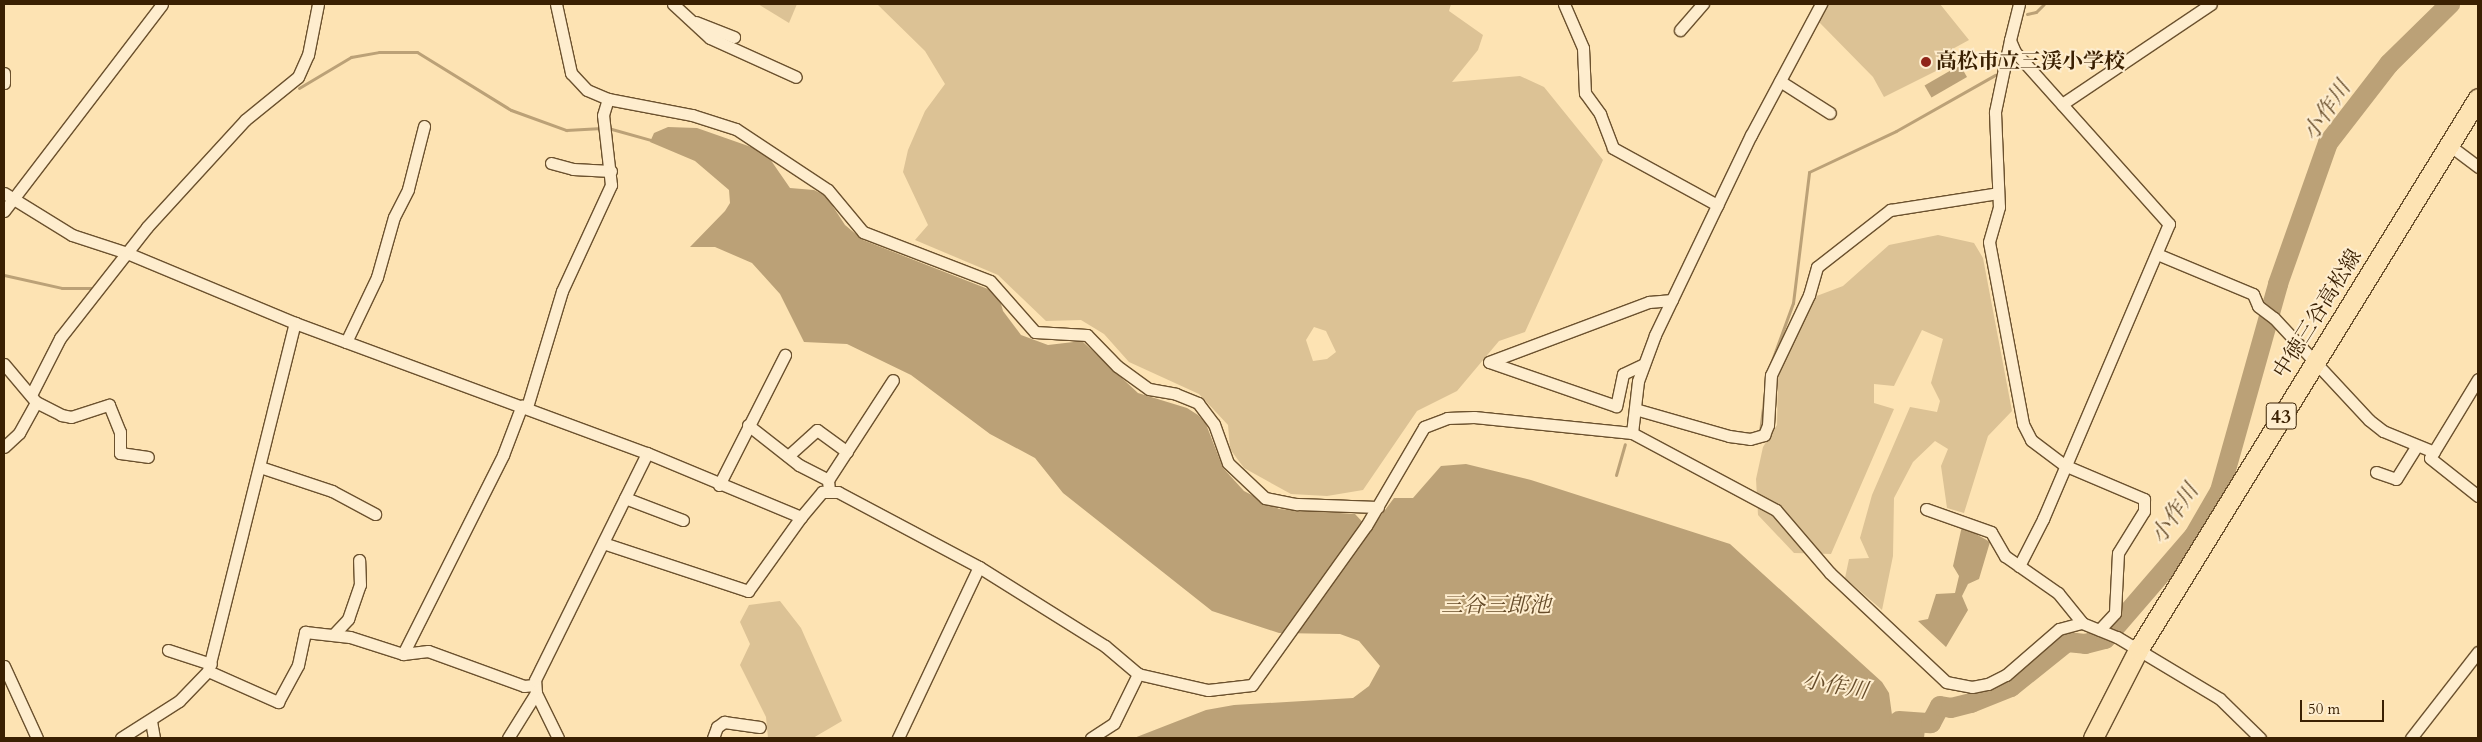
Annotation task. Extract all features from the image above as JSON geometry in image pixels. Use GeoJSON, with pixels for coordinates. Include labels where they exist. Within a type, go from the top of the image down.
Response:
{"type":"FeatureCollection","features":[{"type":"Feature","properties":{"kind":"main road","name":"中徳三谷高松線"},"geometry":{"type":"LineString","coordinates":[[2093,738],[2138,650],[2478,98]]}},
{"type":"Feature","properties":{"kind":"street"},"geometry":{"type":"LineString","coordinates":[[4,211],[8,196],[162,4]]}},
{"type":"Feature","properties":{"kind":"street"},"geometry":{"type":"LineString","coordinates":[[4,447],[20,433],[33,398],[60,338],[127,253],[245,120],[298,77],[308,55],[318,4]]}},
{"type":"Feature","properties":{"kind":"street"},"geometry":{"type":"LineString","coordinates":[[556,4],[571,73],[578,84],[608,99],[692,115],[736,129],[828,190],[862,232],[990,281],[1035,332],[1087,335],[1117,366],[1149,389],[1176,394],[1198,403],[1214,424],[1228,463],[1265,498],[1297,504],[1378,507]]}},
{"type":"Feature","properties":{"kind":"street"},"geometry":{"type":"LineString","coordinates":[[673,4],[696,23],[734,37]]}},
{"type":"Feature","properties":{"kind":"street"},"geometry":{"type":"LineString","coordinates":[[1564,4],[1583,48],[1585,93],[1600,114],[1614,148],[1717,205]]}},
{"type":"Feature","properties":{"kind":"street"},"geometry":{"type":"LineString","coordinates":[[1680,30],[1703,4]]}},
{"type":"Feature","properties":{"kind":"street"},"geometry":{"type":"LineString","coordinates":[[1632,432],[1642,365],[1717,205],[1821,4]]}},
{"type":"Feature","properties":{"kind":"street"},"geometry":{"type":"LineString","coordinates":[[2019,4],[1995,112],[1999,207],[1990,242],[2023,424],[2031,440],[2064,465],[2144,499],[2144,511],[2118,553],[2115,613],[2102,631]]}},
{"type":"Feature","properties":{"kind":"street"},"geometry":{"type":"LineString","coordinates":[[2062,104],[2211,4]]}},
{"type":"Feature","properties":{"kind":"street"},"geometry":{"type":"LineString","coordinates":[[684,13],[693,26],[710,38],[796,77]]}},
{"type":"Feature","properties":{"kind":"street"},"geometry":{"type":"LineString","coordinates":[[2010,40],[2015,52],[2169,224],[2019,566]]}},
{"type":"Feature","properties":{"kind":"street"},"geometry":{"type":"LineString","coordinates":[[4,73],[4,82]]}},
{"type":"Feature","properties":{"kind":"street"},"geometry":{"type":"LineString","coordinates":[[1780,81],[1830,114]]}},
{"type":"Feature","properties":{"kind":"street"},"geometry":{"type":"LineString","coordinates":[[403,654],[503,455],[525,406],[562,291],[607,194],[612,171],[605,142],[604,115],[608,99]]}},
{"type":"Feature","properties":{"kind":"street"},"geometry":{"type":"LineString","coordinates":[[346,342],[377,277],[394,217],[408,189],[424,126]]}},
{"type":"Feature","properties":{"kind":"street"},"geometry":{"type":"LineString","coordinates":[[2449,145],[2478,167]]}},
{"type":"Feature","properties":{"kind":"street"},"geometry":{"type":"LineString","coordinates":[[551,163],[573,169],[612,171]]}},
{"type":"Feature","properties":{"kind":"street"},"geometry":{"type":"LineString","coordinates":[[1635,409],[1729,436],[1750,439],[1764,435],[1768,425],[1771,375],[1809,295],[1817,267],[1890,210],[1998,193]]}},
{"type":"Feature","properties":{"kind":"street"},"geometry":{"type":"LineString","coordinates":[[8,196],[72,235],[127,253],[295,323],[525,406],[647,453],[719,485],[801,517]]}},
{"type":"Feature","properties":{"kind":"street"},"geometry":{"type":"LineString","coordinates":[[2157,254],[2253,294],[2262,309],[2274,318],[2369,420],[2416,447],[2434,452]]}},
{"type":"Feature","properties":{"kind":"street"},"geometry":{"type":"LineString","coordinates":[[1642,365],[1623,374],[1616,406],[1490,362],[1649,302],[1672,300]]}},
{"type":"Feature","properties":{"kind":"street"},"geometry":{"type":"LineString","coordinates":[[121,738],[151,721],[179,701],[209,668],[295,323]]}},
{"type":"Feature","properties":{"kind":"street"},"geometry":{"type":"LineString","coordinates":[[719,485],[785,355]]}},
{"type":"Feature","properties":{"kind":"street"},"geometry":{"type":"LineString","coordinates":[[4,364],[33,398],[71,417],[108,405],[120,432],[120,453],[148,457]]}},
{"type":"Feature","properties":{"kind":"street"},"geometry":{"type":"LineString","coordinates":[[2478,379],[2430,458],[2478,496]]}},
{"type":"Feature","properties":{"kind":"street"},"geometry":{"type":"LineString","coordinates":[[603,543],[748,591],[801,517],[829,485],[847,452],[893,380]]}},
{"type":"Feature","properties":{"kind":"street"},"geometry":{"type":"LineString","coordinates":[[748,425],[829,485],[978,567],[1105,646],[1138,674],[1208,690],[1240,688],[1252,685],[1366,526],[1416,436],[1431,422],[1474,417],[1632,432],[1776,510],[1830,572],[1946,682],[1972,687],[1988,684],[2006,675],[2059,629],[2082,624],[2117,637],[2220,700],[2260,738]]}},
{"type":"Feature","properties":{"kind":"street"},"geometry":{"type":"LineString","coordinates":[[788,456],[817,430],[847,452]]}},
{"type":"Feature","properties":{"kind":"street"},"geometry":{"type":"LineString","coordinates":[[2376,472],[2396,479],[2416,447]]}},
{"type":"Feature","properties":{"kind":"street"},"geometry":{"type":"LineString","coordinates":[[508,738],[535,689],[647,453]]}},
{"type":"Feature","properties":{"kind":"street"},"geometry":{"type":"LineString","coordinates":[[260,467],[332,491],[375,514]]}},
{"type":"Feature","properties":{"kind":"street"},"geometry":{"type":"LineString","coordinates":[[625,498],[683,520]]}},
{"type":"Feature","properties":{"kind":"street"},"geometry":{"type":"LineString","coordinates":[[1926,509],[1992,532],[2006,556],[2058,593],[2082,624]]}},
{"type":"Feature","properties":{"kind":"street"},"geometry":{"type":"LineString","coordinates":[[334,634],[348,619],[360,586],[359,560]]}},
{"type":"Feature","properties":{"kind":"street"},"geometry":{"type":"LineString","coordinates":[[898,738],[978,567]]}},
{"type":"Feature","properties":{"kind":"street"},"geometry":{"type":"LineString","coordinates":[[168,650],[278,702],[298,665],[305,632],[334,634],[403,654],[428,651],[535,689],[558,738]]}},
{"type":"Feature","properties":{"kind":"street"},"geometry":{"type":"LineString","coordinates":[[2411,738],[2478,652]]}},
{"type":"Feature","properties":{"kind":"street"},"geometry":{"type":"LineString","coordinates":[[4,666],[37,738]]}},
{"type":"Feature","properties":{"kind":"street"},"geometry":{"type":"LineString","coordinates":[[1091,738],[1114,723],[1138,674]]}},
{"type":"Feature","properties":{"kind":"street"},"geometry":{"type":"LineString","coordinates":[[151,721],[154,738]]}},
{"type":"Feature","properties":{"kind":"street"},"geometry":{"type":"LineString","coordinates":[[713,738],[717,727],[724,722],[760,727]]}},
{"type":"Feature","properties":{"kind":"shaded area"},"geometry":{"type":"Polygon","coordinates":[[[758,4],[797,4],[789,23],[758,4]]]}},
{"type":"Feature","properties":{"kind":"shaded area"},"geometry":{"type":"Polygon","coordinates":[[[877,4],[1451,4],[1449,11],[1483,35],[1478,50],[1452,82],[1520,76],[1544,87],[1603,160],[1525,332],[1499,341],[1457,391],[1417,411],[1363,490],[1327,496],[1291,494],[1244,468],[1230,449],[1228,425],[1199,394],[1129,362],[1104,334],[1081,320],[1046,321],[998,275],[915,240],[928,225],[903,172],[908,150],[925,111],[945,84],[925,51],[877,4]],[[1314,327],[1306,340],[1313,361],[1327,359],[1336,352],[1326,331],[1314,327]]]}},
{"type":"Feature","properties":{"kind":"shaded area"},"geometry":{"type":"Polygon","coordinates":[[[1829,4],[1940,4],[1969,40],[1936,58],[1942,68],[1884,97],[1873,77],[1819,22],[1829,4]]]}},
{"type":"Feature","properties":{"kind":"shaded area"},"geometry":{"type":"Polygon","coordinates":[[[1938,235],[1974,243],[1983,258],[2012,411],[1988,436],[1964,513],[1947,508],[1941,466],[1948,449],[1935,441],[1913,462],[1894,498],[1893,556],[1882,610],[1845,578],[1849,559],[1869,558],[1860,538],[1872,495],[1910,407],[1937,412],[1940,401],[1931,383],[1943,339],[1922,330],[1894,386],[1874,384],[1874,403],[1894,409],[1831,554],[1794,553],[1758,515],[1756,479],[1763,447],[1777,425],[1778,374],[1814,297],[1843,286],[1889,245],[1938,235]]]}},
{"type":"Feature","properties":{"kind":"shaded area"},"geometry":{"type":"Polygon","coordinates":[[[780,601],[801,628],[842,721],[813,738],[768,738],[766,717],[740,665],[750,644],[740,622],[749,605],[780,601]]]}},
{"type":"Feature","properties":{"kind":"water"},"geometry":{"type":"Polygon","coordinates":[[[1960,65],[1967,77],[1931,98],[1924,86],[1960,65]]]}},
{"type":"Feature","properties":{"kind":"water","name":"三谷三郎池"},"geometry":{"type":"Polygon","coordinates":[[[668,127],[697,128],[754,148],[770,159],[790,188],[814,190],[826,196],[845,225],[863,240],[988,289],[1000,300],[1003,311],[1021,335],[1048,345],[1082,341],[1138,393],[1187,408],[1198,415],[1206,424],[1223,468],[1244,491],[1279,509],[1355,514],[1370,530],[1394,498],[1413,498],[1441,466],[1466,464],[1531,480],[1730,544],[1882,682],[1889,693],[1892,715],[1926,720],[1924,738],[1134,738],[1206,710],[1234,705],[1353,698],[1369,686],[1380,666],[1359,641],[1340,634],[1279,633],[1212,611],[1063,493],[1035,458],[990,434],[911,375],[847,344],[804,342],[780,294],[752,263],[715,247],[690,247],[725,211],[730,203],[729,190],[695,161],[650,142],[654,133],[668,127]]]}},
{"type":"Feature","properties":{"kind":"water"},"geometry":{"type":"Polygon","coordinates":[[[1962,526],[1990,542],[1979,579],[1968,584],[1962,596],[1968,610],[1946,647],[1918,621],[1928,619],[1936,594],[1955,593],[1959,576],[1953,566],[1962,526]]]}},
{"type":"Feature","properties":{"kind":"waterway"},"geometry":{"type":"LineString","coordinates":[[2027,14],[2036,12],[2044,4]]}},
{"type":"Feature","properties":{"kind":"waterway","name":"小作川"},"geometry":{"type":"LineString","coordinates":[[1899,721],[1931,723],[1940,706],[1951,708],[1971,703],[2011,687],[2067,642],[2085,644],[2105,639],[2194,536],[2220,491],[2278,284],[2328,143],[2389,64],[2450,4]]}},
{"type":"Feature","properties":{"kind":"waterway"},"geometry":{"type":"LineString","coordinates":[[299,88],[351,57],[379,52],[417,52],[511,110],[566,130],[602,128]]}},
{"type":"Feature","properties":{"kind":"waterway"},"geometry":{"type":"LineString","coordinates":[[1766,377],[1793,303],[1809,172],[1896,131],[1995,75]]}},
{"type":"Feature","properties":{"kind":"waterway"},"geometry":{"type":"LineString","coordinates":[[608,128],[651,140]]}},
{"type":"Feature","properties":{"kind":"waterway"},"geometry":{"type":"LineString","coordinates":[[4,275],[62,288],[94,288]]}},
{"type":"Feature","properties":{"kind":"waterway"},"geometry":{"type":"LineString","coordinates":[[1760,432],[1764,398]]}},
{"type":"Feature","properties":{"kind":"waterway"},"geometry":{"type":"LineString","coordinates":[[1616,475],[1625,444]]}},
{"type":"Feature","properties":{"kind":"place","name":"高松市立三渓小学校"},"geometry":{"type":"Point","coordinates":[1926,62]}}]}
